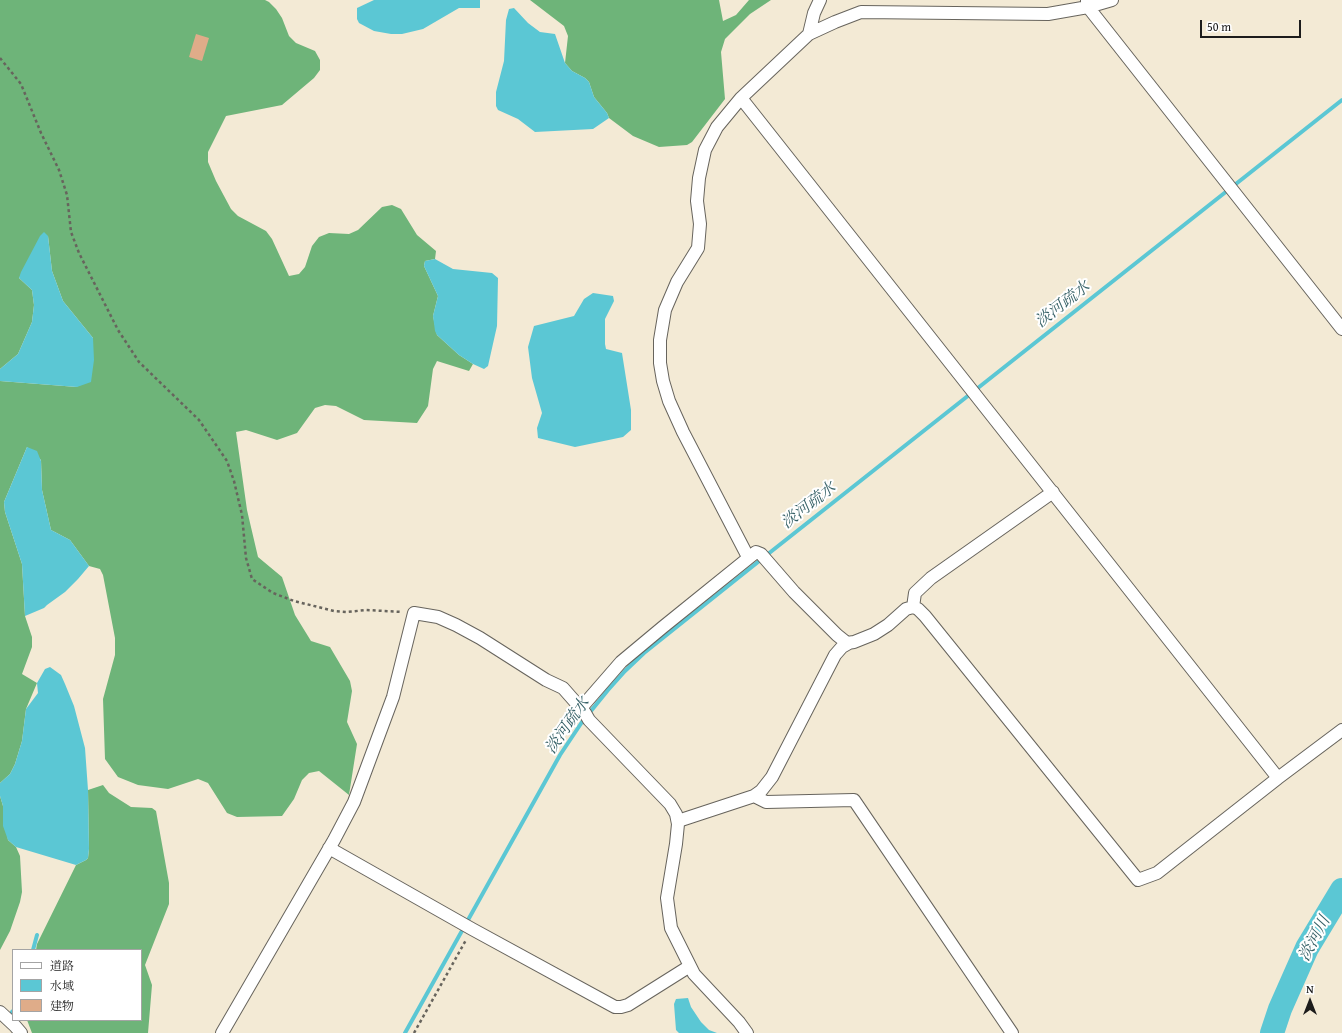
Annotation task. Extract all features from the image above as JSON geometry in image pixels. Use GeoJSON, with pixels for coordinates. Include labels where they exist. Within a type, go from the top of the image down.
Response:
{"type":"FeatureCollection","features":[{"type":"Feature","properties":{"kind":"street"},"geometry":{"type":"LineString","coordinates":[[809,34],[814,13],[820,0]]}},
{"type":"Feature","properties":{"kind":"street"},"geometry":{"type":"LineString","coordinates":[[748,556],[683,432],[669,401],[663,381],[660,363],[660,340],[665,310],[677,282],[698,248],[700,224],[697,201],[699,178],[705,150],[717,127],[741,98],[809,34],[861,12],[1048,14],[1088,4],[1112,0]]}},
{"type":"Feature","properties":{"kind":"street"},"geometry":{"type":"LineString","coordinates":[[1088,4],[1342,330]]}},
{"type":"Feature","properties":{"kind":"street"},"geometry":{"type":"LineString","coordinates":[[741,98],[1278,778]]}},
{"type":"Feature","properties":{"kind":"street"},"geometry":{"type":"LineString","coordinates":[[913,607],[915,593],[931,578],[1053,492]]}},
{"type":"Feature","properties":{"kind":"street"},"geometry":{"type":"LineString","coordinates":[[585,714],[621,662],[663,626],[739,566],[748,556],[756,552],[764,558],[794,592],[841,639],[849,643]]}},
{"type":"Feature","properties":{"kind":"street"},"geometry":{"type":"LineString","coordinates":[[678,821],[754,796],[761,791],[772,777],[835,655],[842,647],[874,634],[888,625],[901,612],[913,607],[918,609],[925,616],[1138,880],[1157,873],[1342,730]]}},
{"type":"Feature","properties":{"kind":"street"},"geometry":{"type":"LineString","coordinates":[[222,1033],[354,802],[393,697],[414,613],[445,620],[480,638],[546,680],[563,688],[585,714],[675,811],[678,821],[676,844],[667,898],[671,928],[694,974],[739,1022],[747,1033]]}},
{"type":"Feature","properties":{"kind":"street"},"geometry":{"type":"LineString","coordinates":[[754,796],[766,802],[854,800],[1012,1033]]}},
{"type":"Feature","properties":{"kind":"street"},"geometry":{"type":"LineString","coordinates":[[329,848],[611,1005],[618,1007],[628,1005],[690,966]]}},
{"type":"Feature","properties":{"kind":"street"},"geometry":{"type":"LineString","coordinates":[[0,1012],[16,1026],[21,1033]]}},
{"type":"Feature","properties":{"kind":"path"},"geometry":{"type":"LineString","coordinates":[[0,58],[21,84],[41,133],[59,170],[67,195],[71,232],[79,253],[118,330],[139,362],[199,420],[227,460],[234,481],[242,515],[246,558],[252,579],[273,593],[294,601],[334,611],[347,612],[366,610],[414,613]]}},
{"type":"Feature","properties":{"kind":"path"},"geometry":{"type":"LineString","coordinates":[[414,1033],[467,926]]}},
{"type":"Feature","properties":{"kind":"green space"},"geometry":{"type":"Polygon","coordinates":[[[0,0],[265,0],[269,2],[282,18],[289,36],[296,43],[315,51],[320,60],[320,70],[314,78],[282,105],[226,116],[208,152],[208,162],[231,209],[238,216],[266,231],[272,239],[289,276],[299,274],[305,267],[312,246],[319,237],[329,233],[349,234],[358,230],[382,207],[392,205],[401,209],[417,235],[436,251],[435,259],[425,261],[424,266],[438,296],[433,316],[437,335],[459,355],[473,364],[469,371],[437,361],[433,369],[428,406],[417,423],[364,420],[336,406],[325,405],[315,408],[297,433],[277,440],[246,430],[236,432],[247,510],[258,557],[282,577],[295,615],[311,641],[330,647],[350,681],[352,691],[347,722],[357,744],[349,795],[319,771],[309,773],[302,780],[294,799],[282,816],[237,817],[227,813],[208,783],[198,779],[168,789],[138,785],[118,777],[105,759],[103,699],[115,655],[115,638],[103,575],[100,569],[89,566],[70,540],[51,530],[42,490],[41,460],[27,447],[4,502],[5,512],[22,564],[25,616],[32,637],[32,647],[22,674],[37,683],[26,709],[22,741],[15,764],[10,774],[0,783],[0,381],[77,387],[93,338],[63,301],[52,271],[48,236],[19,278],[32,290],[34,305],[32,322],[18,354],[0,369],[0,0]]]}},
{"type":"Feature","properties":{"kind":"green space"},"geometry":{"type":"Polygon","coordinates":[[[530,0],[719,0],[723,21],[736,15],[749,0],[771,0],[750,14],[725,39],[721,52],[725,99],[692,142],[687,145],[659,147],[633,136],[609,118],[607,113],[594,97],[589,82],[572,71],[565,63],[568,36],[564,26],[530,0]]]}},
{"type":"Feature","properties":{"kind":"green space"},"geometry":{"type":"Polygon","coordinates":[[[103,785],[109,793],[131,807],[152,808],[156,811],[169,883],[169,904],[145,965],[152,985],[148,1033],[32,1033],[27,1021],[142,1021],[142,949],[36,949],[37,944],[76,865],[88,858],[88,790],[103,785]]]}},
{"type":"Feature","properties":{"kind":"green space"},"geometry":{"type":"Polygon","coordinates":[[[0,796],[8,840],[16,847],[20,856],[22,892],[10,931],[0,950],[0,796]]]}},
{"type":"Feature","properties":{"kind":"water"},"geometry":{"type":"Polygon","coordinates":[[[374,0],[480,0],[480,8],[459,8],[423,29],[402,34],[391,34],[374,31],[359,23],[357,19],[357,8],[374,0]]]}},
{"type":"Feature","properties":{"kind":"water"},"geometry":{"type":"Polygon","coordinates":[[[514,8],[528,23],[540,32],[555,34],[565,63],[572,71],[589,82],[594,97],[607,113],[609,118],[593,129],[535,132],[518,119],[498,110],[496,106],[496,92],[504,61],[506,20],[509,9],[514,8]]]}},
{"type":"Feature","properties":{"kind":"water"},"geometry":{"type":"Polygon","coordinates":[[[44,232],[48,236],[52,271],[63,301],[93,338],[94,360],[91,382],[77,387],[0,381],[0,369],[18,354],[32,322],[34,305],[32,290],[19,278],[40,236],[44,232]]]}},
{"type":"Feature","properties":{"kind":"water"},"geometry":{"type":"Polygon","coordinates":[[[435,259],[453,269],[492,273],[498,278],[497,326],[488,366],[484,369],[459,355],[437,335],[435,331],[433,316],[438,296],[424,266],[425,261],[435,259]]]}},
{"type":"Feature","properties":{"kind":"water"},"geometry":{"type":"Polygon","coordinates":[[[593,293],[613,296],[614,301],[605,319],[605,344],[606,349],[622,353],[631,410],[631,430],[623,437],[575,447],[538,438],[537,428],[542,413],[532,378],[528,347],[534,326],[574,316],[584,299],[593,293]]]}},
{"type":"Feature","properties":{"kind":"water"},"geometry":{"type":"Polygon","coordinates":[[[27,447],[37,451],[41,461],[42,490],[51,530],[70,540],[89,566],[65,592],[44,608],[25,616],[22,564],[5,512],[4,502],[27,447]]]}},
{"type":"Feature","properties":{"kind":"water"},"geometry":{"type":"Polygon","coordinates":[[[50,667],[61,675],[65,684],[74,706],[85,748],[88,790],[89,849],[88,858],[76,865],[16,847],[8,840],[3,826],[3,806],[0,796],[0,783],[10,774],[15,764],[22,741],[26,709],[38,693],[37,683],[45,669],[50,667]]]}},
{"type":"Feature","properties":{"kind":"water"},"geometry":{"type":"Polygon","coordinates":[[[688,998],[691,1007],[701,1022],[709,1030],[717,1033],[679,1033],[676,1030],[674,1004],[676,999],[688,998]]]}},
{"type":"Feature","properties":{"kind":"building"},"geometry":{"type":"Polygon","coordinates":[[[196,34],[209,38],[202,61],[189,57],[196,34]]]}},
{"type":"Feature","properties":{"kind":"waterway","name":"淡河疏水"},"geometry":{"type":"LineString","coordinates":[[405,1033],[560,755],[582,722],[625,671],[644,653],[768,554],[1342,100]]}},
{"type":"Feature","properties":{"kind":"waterway","name":"淡河川"},"geometry":{"type":"LineString","coordinates":[[1272,1033],[1280,1009],[1307,948],[1342,890]]}},
{"type":"Feature","properties":{"kind":"waterway"},"geometry":{"type":"LineString","coordinates":[[33,949],[37,935]]}}]}
